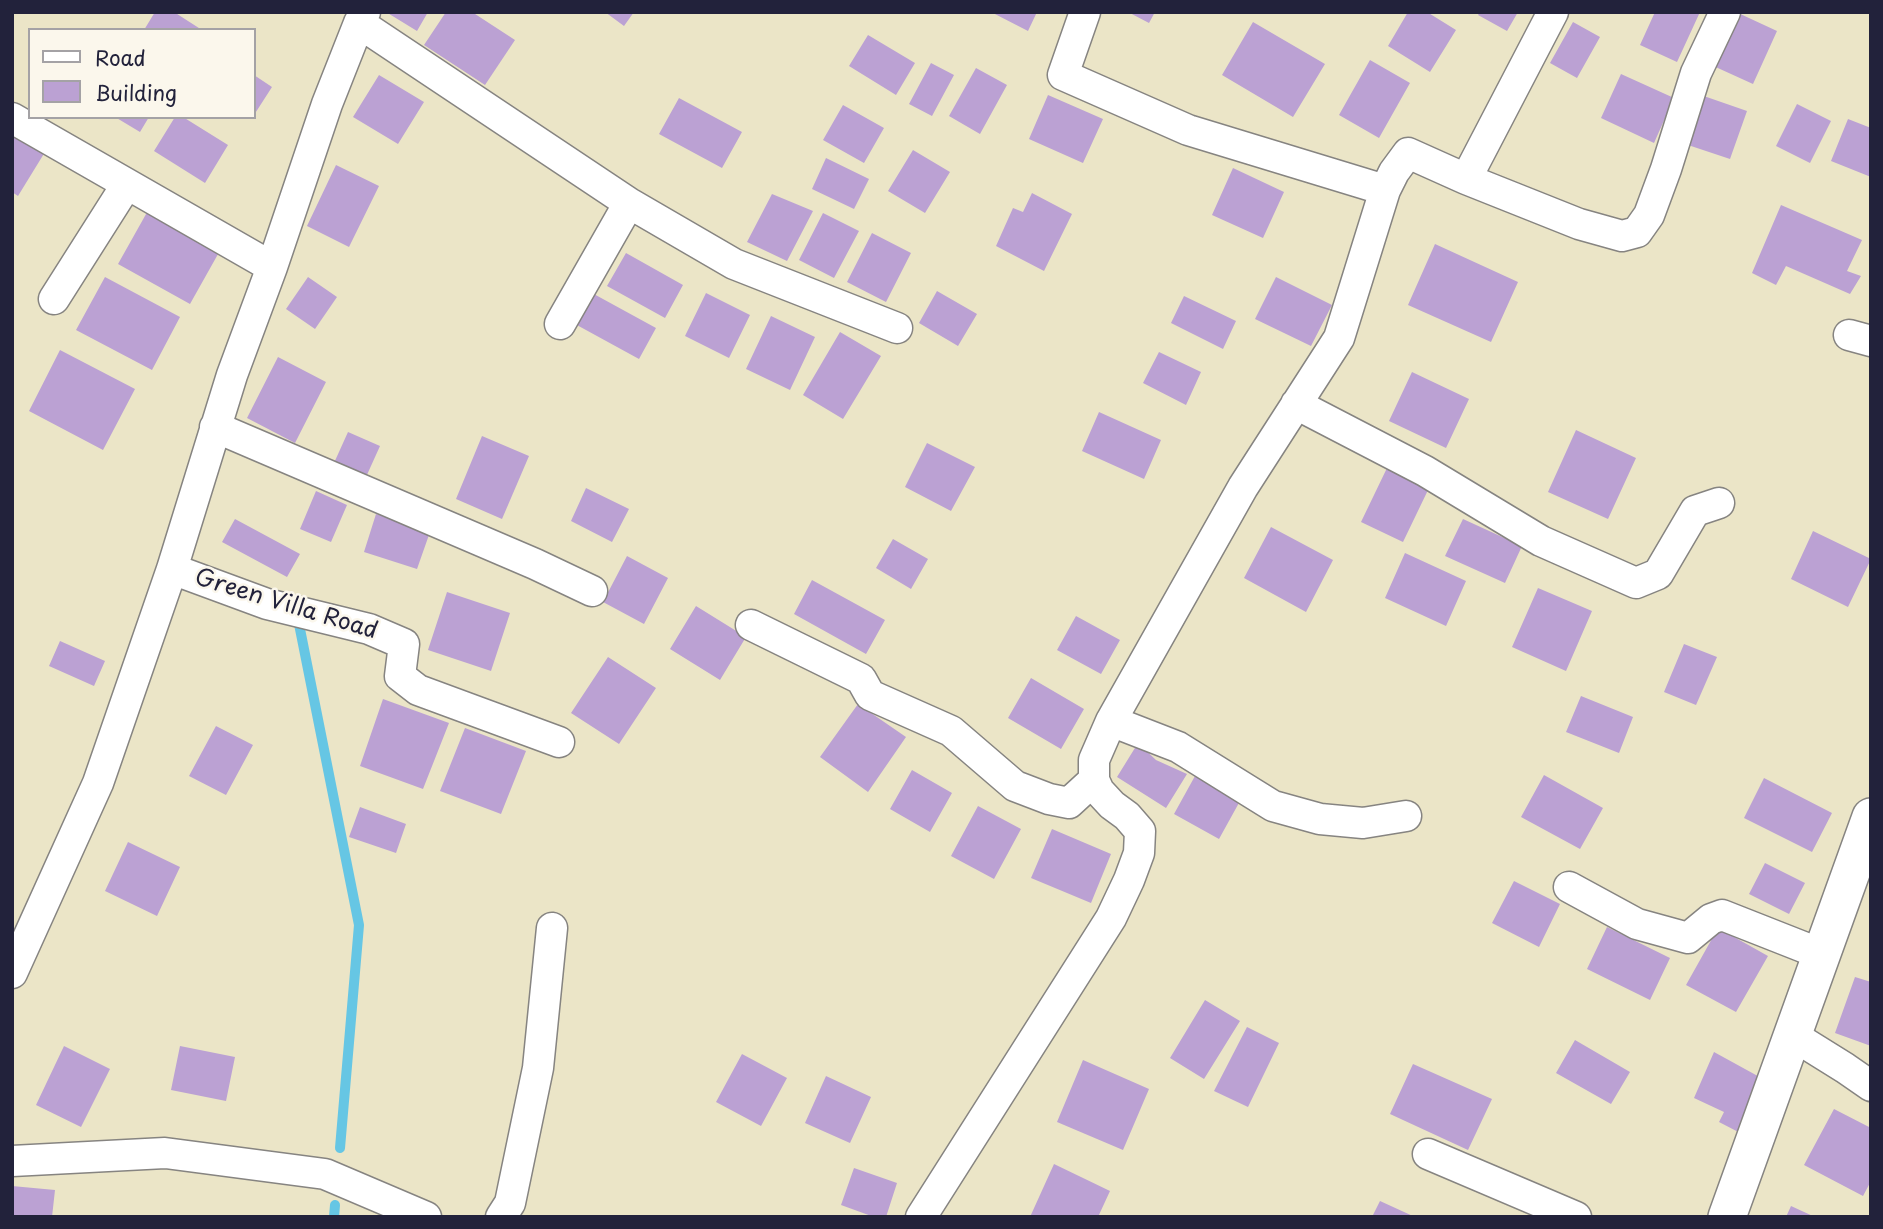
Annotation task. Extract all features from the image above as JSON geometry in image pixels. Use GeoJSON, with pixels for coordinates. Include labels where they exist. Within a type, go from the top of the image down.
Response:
{"type":"FeatureCollection","features":[{"type":"Feature","properties":{"kind":"street"},"geometry":{"type":"LineString","coordinates":[[1086,12],[1063,75],[1188,130],[1385,190]]}},
{"type":"Feature","properties":{"kind":"street"},"geometry":{"type":"LineString","coordinates":[[1466,178],[1553,12]]}},
{"type":"Feature","properties":{"kind":"street"},"geometry":{"type":"LineString","coordinates":[[921,1217],[1111,918],[1129,880],[1139,853],[1140,831],[1099,791],[1094,780],[1094,760],[1111,721],[1243,487],[1339,338],[1385,190],[1394,172],[1408,153],[1579,224],[1622,236],[1637,232],[1649,215],[1696,73],[1725,12]]}},
{"type":"Feature","properties":{"kind":"street"},"geometry":{"type":"LineString","coordinates":[[12,973],[98,783],[172,569],[232,375],[327,104],[362,18],[629,203],[734,264],[897,328]]}},
{"type":"Feature","properties":{"kind":"street"},"geometry":{"type":"LineString","coordinates":[[12,118],[272,267]]}},
{"type":"Feature","properties":{"kind":"street"},"geometry":{"type":"LineString","coordinates":[[54,299],[127,184]]}},
{"type":"Feature","properties":{"kind":"street"},"geometry":{"type":"LineString","coordinates":[[560,324],[629,203]]}},
{"type":"Feature","properties":{"kind":"street"},"geometry":{"type":"LineString","coordinates":[[1296,404],[1425,471],[1541,541],[1636,583],[1658,574],[1695,511],[1719,503]]}},
{"type":"Feature","properties":{"kind":"street"},"geometry":{"type":"LineString","coordinates":[[215,427],[592,592]]}},
{"type":"Feature","properties":{"kind":"street","name":"Green Villa Road"},"geometry":{"type":"LineString","coordinates":[[172,569],[267,604],[369,629],[404,644],[400,676],[418,690],[559,742]]}},
{"type":"Feature","properties":{"kind":"street"},"geometry":{"type":"LineString","coordinates":[[751,625],[861,679],[870,695],[951,731],[1015,786],[1049,799],[1069,803],[1094,780]]}},
{"type":"Feature","properties":{"kind":"street"},"geometry":{"type":"LineString","coordinates":[[1111,721],[1178,747],[1273,806],[1320,820],[1363,823],[1406,816]]}},
{"type":"Feature","properties":{"kind":"street"},"geometry":{"type":"LineString","coordinates":[[1727,1217],[1871,817]]}},
{"type":"Feature","properties":{"kind":"street"},"geometry":{"type":"LineString","coordinates":[[1569,887],[1637,924],[1688,938],[1711,919],[1722,915],[1821,954]]}},
{"type":"Feature","properties":{"kind":"street"},"geometry":{"type":"LineString","coordinates":[[501,1217],[510,1203],[538,1068],[552,928]]}},
{"type":"Feature","properties":{"kind":"street"},"geometry":{"type":"LineString","coordinates":[[1792,1035],[1871,1086]]}},
{"type":"Feature","properties":{"kind":"street"},"geometry":{"type":"LineString","coordinates":[[12,1161],[165,1153],[325,1174],[426,1217]]}},
{"type":"Feature","properties":{"kind":"street"},"geometry":{"type":"LineString","coordinates":[[1428,1154],[1576,1217]]}},
{"type":"Feature","properties":{"kind":"building"},"geometry":{"type":"Polygon","coordinates":[[[155,12],[174,12],[199,28],[145,28],[155,12]]]}},
{"type":"Feature","properties":{"kind":"building"},"geometry":{"type":"Polygon","coordinates":[[[386,12],[428,12],[417,31],[386,12]]]}},
{"type":"Feature","properties":{"kind":"building"},"geometry":{"type":"Polygon","coordinates":[[[446,12],[472,12],[515,40],[485,85],[424,45],[446,12]]]}},
{"type":"Feature","properties":{"kind":"building"},"geometry":{"type":"Polygon","coordinates":[[[605,12],[634,12],[624,26],[605,12]]]}},
{"type":"Feature","properties":{"kind":"building"},"geometry":{"type":"Polygon","coordinates":[[[991,12],[1037,12],[1028,31],[991,12]]]}},
{"type":"Feature","properties":{"kind":"building"},"geometry":{"type":"Polygon","coordinates":[[[1128,12],[1155,12],[1149,23],[1128,12]]]}},
{"type":"Feature","properties":{"kind":"building"},"geometry":{"type":"Polygon","coordinates":[[[1408,12],[1427,12],[1456,30],[1430,72],[1388,46],[1408,12]]]}},
{"type":"Feature","properties":{"kind":"building"},"geometry":{"type":"Polygon","coordinates":[[[1480,12],[1518,12],[1507,31],[1478,15],[1480,12]]]}},
{"type":"Feature","properties":{"kind":"building"},"geometry":{"type":"Polygon","coordinates":[[[1655,12],[1700,12],[1677,62],[1640,45],[1655,12]]]}},
{"type":"Feature","properties":{"kind":"building"},"geometry":{"type":"Polygon","coordinates":[[[1736,12],[1777,31],[1753,84],[1709,64],[1736,12]]]}},
{"type":"Feature","properties":{"kind":"building"},"geometry":{"type":"Polygon","coordinates":[[[1253,22],[1325,64],[1293,117],[1222,75],[1253,22]]]}},
{"type":"Feature","properties":{"kind":"building"},"geometry":{"type":"Polygon","coordinates":[[[1573,22],[1600,37],[1577,78],[1550,63],[1573,22]]]}},
{"type":"Feature","properties":{"kind":"building"},"geometry":{"type":"Polygon","coordinates":[[[868,35],[915,63],[896,95],[849,66],[868,35]]]}},
{"type":"Feature","properties":{"kind":"building"},"geometry":{"type":"Polygon","coordinates":[[[1370,60],[1410,83],[1379,138],[1339,115],[1370,60]]]}},
{"type":"Feature","properties":{"kind":"building"},"geometry":{"type":"Polygon","coordinates":[[[931,63],[954,75],[932,116],[909,104],[931,63]]]}},
{"type":"Feature","properties":{"kind":"building"},"geometry":{"type":"Polygon","coordinates":[[[976,68],[1007,85],[980,134],[949,116],[976,68]]]}},
{"type":"Feature","properties":{"kind":"building"},"geometry":{"type":"Polygon","coordinates":[[[1621,74],[1674,98],[1654,143],[1601,118],[1621,74]]]}},
{"type":"Feature","properties":{"kind":"building"},"geometry":{"type":"Polygon","coordinates":[[[379,75],[424,102],[398,144],[353,117],[379,75]]]}},
{"type":"Feature","properties":{"kind":"building"},"geometry":{"type":"Polygon","coordinates":[[[256,76],[272,87],[256,112],[256,76]]]}},
{"type":"Feature","properties":{"kind":"building"},"geometry":{"type":"Polygon","coordinates":[[[1698,94],[1747,111],[1730,159],[1682,143],[1698,94]]]}},
{"type":"Feature","properties":{"kind":"building"},"geometry":{"type":"Polygon","coordinates":[[[1048,95],[1103,119],[1083,163],[1029,139],[1048,95]]]}},
{"type":"Feature","properties":{"kind":"building"},"geometry":{"type":"Polygon","coordinates":[[[679,98],[742,132],[722,168],[659,134],[679,98]]]}},
{"type":"Feature","properties":{"kind":"building"},"geometry":{"type":"Polygon","coordinates":[[[1797,104],[1831,121],[1810,163],[1776,146],[1797,104]]]}},
{"type":"Feature","properties":{"kind":"building"},"geometry":{"type":"Polygon","coordinates":[[[843,105],[884,128],[864,163],[823,140],[843,105]]]}},
{"type":"Feature","properties":{"kind":"building"},"geometry":{"type":"Polygon","coordinates":[[[118,119],[148,119],[140,132],[118,119]]]}},
{"type":"Feature","properties":{"kind":"building"},"geometry":{"type":"Polygon","coordinates":[[[174,119],[186,119],[228,145],[205,183],[154,151],[174,119]]]}},
{"type":"Feature","properties":{"kind":"building"},"geometry":{"type":"Polygon","coordinates":[[[1848,119],[1871,128],[1871,177],[1831,161],[1848,119]]]}},
{"type":"Feature","properties":{"kind":"building"},"geometry":{"type":"Polygon","coordinates":[[[12,132],[45,152],[18,196],[12,192],[12,132]]]}},
{"type":"Feature","properties":{"kind":"building"},"geometry":{"type":"Polygon","coordinates":[[[913,150],[950,172],[925,213],[888,191],[913,150]]]}},
{"type":"Feature","properties":{"kind":"building"},"geometry":{"type":"Polygon","coordinates":[[[826,158],[869,179],[854,209],[812,189],[826,158]]]}},
{"type":"Feature","properties":{"kind":"building"},"geometry":{"type":"Polygon","coordinates":[[[336,165],[379,186],[349,247],[307,226],[336,165]]]}},
{"type":"Feature","properties":{"kind":"building"},"geometry":{"type":"Polygon","coordinates":[[[1233,168],[1284,192],[1263,238],[1212,215],[1233,168]]]}},
{"type":"Feature","properties":{"kind":"building"},"geometry":{"type":"Polygon","coordinates":[[[1032,193],[1072,214],[1044,271],[996,246],[1013,208],[1023,212],[1032,193]]]}},
{"type":"Feature","properties":{"kind":"building"},"geometry":{"type":"Polygon","coordinates":[[[772,194],[813,211],[787,261],[747,242],[772,194]]]}},
{"type":"Feature","properties":{"kind":"building"},"geometry":{"type":"Polygon","coordinates":[[[1781,205],[1862,240],[1847,271],[1861,276],[1850,294],[1786,266],[1776,285],[1752,273],[1781,205]]]}},
{"type":"Feature","properties":{"kind":"building"},"geometry":{"type":"Polygon","coordinates":[[[150,207],[222,247],[190,304],[118,264],[150,207]]]}},
{"type":"Feature","properties":{"kind":"building"},"geometry":{"type":"Polygon","coordinates":[[[823,213],[859,231],[834,278],[799,260],[823,213]]]}},
{"type":"Feature","properties":{"kind":"building"},"geometry":{"type":"Polygon","coordinates":[[[872,233],[911,253],[886,302],[847,282],[872,233]]]}},
{"type":"Feature","properties":{"kind":"building"},"geometry":{"type":"Polygon","coordinates":[[[1435,244],[1518,282],[1491,342],[1408,305],[1435,244]]]}},
{"type":"Feature","properties":{"kind":"building"},"geometry":{"type":"Polygon","coordinates":[[[626,253],[683,285],[665,318],[607,286],[626,253]]]}},
{"type":"Feature","properties":{"kind":"building"},"geometry":{"type":"Polygon","coordinates":[[[105,277],[180,317],[152,370],[76,330],[105,277]]]}},
{"type":"Feature","properties":{"kind":"building"},"geometry":{"type":"Polygon","coordinates":[[[308,277],[337,297],[315,329],[286,309],[308,277]]]}},
{"type":"Feature","properties":{"kind":"building"},"geometry":{"type":"Polygon","coordinates":[[[1276,277],[1332,305],[1311,346],[1255,319],[1276,277]]]}},
{"type":"Feature","properties":{"kind":"building"},"geometry":{"type":"Polygon","coordinates":[[[937,291],[977,314],[958,346],[919,323],[937,291]]]}},
{"type":"Feature","properties":{"kind":"building"},"geometry":{"type":"Polygon","coordinates":[[[592,293],[656,328],[639,359],[575,324],[592,293]]]}},
{"type":"Feature","properties":{"kind":"building"},"geometry":{"type":"Polygon","coordinates":[[[706,293],[750,315],[729,358],[685,336],[706,293]]]}},
{"type":"Feature","properties":{"kind":"building"},"geometry":{"type":"Polygon","coordinates":[[[1184,296],[1236,321],[1223,349],[1171,323],[1184,296]]]}},
{"type":"Feature","properties":{"kind":"building"},"geometry":{"type":"Polygon","coordinates":[[[771,316],[815,337],[790,390],[746,369],[771,316]]]}},
{"type":"Feature","properties":{"kind":"building"},"geometry":{"type":"Polygon","coordinates":[[[840,332],[881,356],[843,419],[803,395],[840,332]]]}},
{"type":"Feature","properties":{"kind":"building"},"geometry":{"type":"Polygon","coordinates":[[[60,350],[135,389],[103,450],[29,411],[60,350]]]}},
{"type":"Feature","properties":{"kind":"building"},"geometry":{"type":"Polygon","coordinates":[[[1159,352],[1201,372],[1186,405],[1143,383],[1159,352]]]}},
{"type":"Feature","properties":{"kind":"building"},"geometry":{"type":"Polygon","coordinates":[[[278,357],[326,382],[295,443],[247,418],[278,357]]]}},
{"type":"Feature","properties":{"kind":"building"},"geometry":{"type":"Polygon","coordinates":[[[1412,372],[1469,399],[1446,448],[1389,421],[1412,372]]]}},
{"type":"Feature","properties":{"kind":"building"},"geometry":{"type":"Polygon","coordinates":[[[1099,412],[1161,440],[1144,479],[1082,451],[1099,412]]]}},
{"type":"Feature","properties":{"kind":"building"},"geometry":{"type":"Polygon","coordinates":[[[1576,430],[1636,458],[1608,519],[1548,492],[1576,430]]]}},
{"type":"Feature","properties":{"kind":"building"},"geometry":{"type":"Polygon","coordinates":[[[348,432],[380,446],[366,477],[334,463],[348,432]]]}},
{"type":"Feature","properties":{"kind":"building"},"geometry":{"type":"Polygon","coordinates":[[[482,436],[529,456],[502,519],[456,499],[482,436]]]}},
{"type":"Feature","properties":{"kind":"building"},"geometry":{"type":"Polygon","coordinates":[[[927,443],[975,467],[951,511],[905,487],[927,443]]]}},
{"type":"Feature","properties":{"kind":"building"},"geometry":{"type":"Polygon","coordinates":[[[1387,468],[1429,488],[1403,542],[1361,522],[1387,468]]]}},
{"type":"Feature","properties":{"kind":"building"},"geometry":{"type":"Polygon","coordinates":[[[586,488],[629,509],[612,542],[571,521],[586,488]]]}},
{"type":"Feature","properties":{"kind":"building"},"geometry":{"type":"Polygon","coordinates":[[[316,491],[347,505],[331,542],[300,529],[316,491]]]}},
{"type":"Feature","properties":{"kind":"building"},"geometry":{"type":"Polygon","coordinates":[[[376,514],[430,532],[417,569],[364,552],[376,514]]]}},
{"type":"Feature","properties":{"kind":"building"},"geometry":{"type":"Polygon","coordinates":[[[235,519],[300,554],[287,577],[222,542],[235,519]]]}},
{"type":"Feature","properties":{"kind":"building"},"geometry":{"type":"Polygon","coordinates":[[[1463,519],[1522,546],[1505,583],[1445,556],[1463,519]]]}},
{"type":"Feature","properties":{"kind":"building"},"geometry":{"type":"Polygon","coordinates":[[[1271,527],[1333,560],[1306,612],[1244,578],[1271,527]]]}},
{"type":"Feature","properties":{"kind":"building"},"geometry":{"type":"Polygon","coordinates":[[[1813,531],[1871,559],[1848,607],[1791,579],[1813,531]]]}},
{"type":"Feature","properties":{"kind":"building"},"geometry":{"type":"Polygon","coordinates":[[[893,539],[928,559],[911,589],[876,568],[893,539]]]}},
{"type":"Feature","properties":{"kind":"building"},"geometry":{"type":"Polygon","coordinates":[[[1405,553],[1466,581],[1446,626],[1385,598],[1405,553]]]}},
{"type":"Feature","properties":{"kind":"building"},"geometry":{"type":"Polygon","coordinates":[[[627,556],[668,578],[644,624],[603,602],[627,556]]]}},
{"type":"Feature","properties":{"kind":"building"},"geometry":{"type":"Polygon","coordinates":[[[812,580],[885,620],[866,654],[794,614],[812,580]]]}},
{"type":"Feature","properties":{"kind":"building"},"geometry":{"type":"Polygon","coordinates":[[[1538,588],[1592,611],[1566,671],[1512,647],[1538,588]]]}},
{"type":"Feature","properties":{"kind":"building"},"geometry":{"type":"Polygon","coordinates":[[[447,592],[510,613],[491,671],[428,650],[447,592]]]}},
{"type":"Feature","properties":{"kind":"building"},"geometry":{"type":"Polygon","coordinates":[[[696,606],[746,637],[720,680],[670,649],[696,606]]]}},
{"type":"Feature","properties":{"kind":"building"},"geometry":{"type":"Polygon","coordinates":[[[1076,616],[1120,640],[1101,674],[1057,650],[1076,616]]]}},
{"type":"Feature","properties":{"kind":"building"},"geometry":{"type":"Polygon","coordinates":[[[60,641],[105,661],[94,686],[49,666],[60,641]]]}},
{"type":"Feature","properties":{"kind":"building"},"geometry":{"type":"Polygon","coordinates":[[[1684,644],[1717,657],[1696,705],[1664,692],[1684,644]]]}},
{"type":"Feature","properties":{"kind":"building"},"geometry":{"type":"Polygon","coordinates":[[[608,657],[656,688],[619,744],[571,713],[608,657]]]}},
{"type":"Feature","properties":{"kind":"building"},"geometry":{"type":"Polygon","coordinates":[[[1031,678],[1084,709],[1061,749],[1008,718],[1031,678]]]}},
{"type":"Feature","properties":{"kind":"building"},"geometry":{"type":"Polygon","coordinates":[[[1581,696],[1633,717],[1619,753],[1566,732],[1581,696]]]}},
{"type":"Feature","properties":{"kind":"building"},"geometry":{"type":"Polygon","coordinates":[[[383,699],[449,723],[423,789],[360,766],[383,699]]]}},
{"type":"Feature","properties":{"kind":"building"},"geometry":{"type":"Polygon","coordinates":[[[858,704],[906,737],[868,792],[820,757],[858,704]]]}},
{"type":"Feature","properties":{"kind":"building"},"geometry":{"type":"Polygon","coordinates":[[[216,726],[253,745],[226,795],[189,776],[216,726]]]}},
{"type":"Feature","properties":{"kind":"building"},"geometry":{"type":"Polygon","coordinates":[[[465,728],[526,751],[501,814],[440,791],[465,728]]]}},
{"type":"Feature","properties":{"kind":"building"},"geometry":{"type":"Polygon","coordinates":[[[1138,743],[1156,760],[1187,774],[1166,808],[1117,777],[1138,743]]]}},
{"type":"Feature","properties":{"kind":"building"},"geometry":{"type":"Polygon","coordinates":[[[912,770],[952,793],[930,832],[890,809],[912,770]]]}},
{"type":"Feature","properties":{"kind":"building"},"geometry":{"type":"Polygon","coordinates":[[[1544,775],[1603,808],[1580,849],[1521,817],[1544,775]]]}},
{"type":"Feature","properties":{"kind":"building"},"geometry":{"type":"Polygon","coordinates":[[[1195,776],[1240,801],[1219,839],[1174,814],[1195,776]]]}},
{"type":"Feature","properties":{"kind":"building"},"geometry":{"type":"Polygon","coordinates":[[[1764,778],[1832,813],[1812,852],[1744,818],[1764,778]]]}},
{"type":"Feature","properties":{"kind":"building"},"geometry":{"type":"Polygon","coordinates":[[[978,806],[1021,829],[994,879],[951,856],[978,806]]]}},
{"type":"Feature","properties":{"kind":"building"},"geometry":{"type":"Polygon","coordinates":[[[360,807],[406,824],[396,853],[349,837],[360,807]]]}},
{"type":"Feature","properties":{"kind":"building"},"geometry":{"type":"Polygon","coordinates":[[[1052,829],[1111,854],[1091,903],[1031,878],[1052,829]]]}},
{"type":"Feature","properties":{"kind":"building"},"geometry":{"type":"Polygon","coordinates":[[[128,842],[180,867],[157,916],[105,891],[128,842]]]}},
{"type":"Feature","properties":{"kind":"building"},"geometry":{"type":"Polygon","coordinates":[[[1765,863],[1805,883],[1789,914],[1749,894],[1765,863]]]}},
{"type":"Feature","properties":{"kind":"building"},"geometry":{"type":"Polygon","coordinates":[[[1514,881],[1560,904],[1539,947],[1492,923],[1514,881]]]}},
{"type":"Feature","properties":{"kind":"building"},"geometry":{"type":"Polygon","coordinates":[[[1607,927],[1670,958],[1650,1000],[1587,969],[1607,927]]]}},
{"type":"Feature","properties":{"kind":"building"},"geometry":{"type":"Polygon","coordinates":[[[1718,928],[1768,956],[1736,1012],[1686,985],[1718,928]]]}},
{"type":"Feature","properties":{"kind":"building"},"geometry":{"type":"Polygon","coordinates":[[[1855,977],[1871,982],[1871,1046],[1835,1033],[1855,977]]]}},
{"type":"Feature","properties":{"kind":"building"},"geometry":{"type":"Polygon","coordinates":[[[1205,1000],[1240,1021],[1204,1079],[1170,1058],[1205,1000]]]}},
{"type":"Feature","properties":{"kind":"building"},"geometry":{"type":"Polygon","coordinates":[[[1247,1027],[1279,1043],[1248,1107],[1214,1091],[1247,1027]]]}},
{"type":"Feature","properties":{"kind":"building"},"geometry":{"type":"Polygon","coordinates":[[[1575,1040],[1630,1072],[1611,1104],[1556,1073],[1575,1040]]]}},
{"type":"Feature","properties":{"kind":"building"},"geometry":{"type":"Polygon","coordinates":[[[64,1046],[110,1069],[81,1127],[36,1105],[64,1046]]]}},
{"type":"Feature","properties":{"kind":"building"},"geometry":{"type":"Polygon","coordinates":[[[180,1046],[235,1057],[226,1101],[171,1090],[180,1046]]]}},
{"type":"Feature","properties":{"kind":"building"},"geometry":{"type":"Polygon","coordinates":[[[1714,1052],[1765,1080],[1748,1137],[1719,1122],[1724,1112],[1694,1098],[1714,1052]]]}},
{"type":"Feature","properties":{"kind":"building"},"geometry":{"type":"Polygon","coordinates":[[[742,1054],[787,1078],[761,1126],[716,1102],[742,1054]]]}},
{"type":"Feature","properties":{"kind":"building"},"geometry":{"type":"Polygon","coordinates":[[[1083,1060],[1149,1089],[1123,1150],[1057,1122],[1083,1060]]]}},
{"type":"Feature","properties":{"kind":"building"},"geometry":{"type":"Polygon","coordinates":[[[1413,1064],[1492,1099],[1468,1150],[1390,1114],[1413,1064]]]}},
{"type":"Feature","properties":{"kind":"building"},"geometry":{"type":"Polygon","coordinates":[[[826,1076],[871,1097],[850,1143],[805,1123],[826,1076]]]}},
{"type":"Feature","properties":{"kind":"building"},"geometry":{"type":"Polygon","coordinates":[[[1834,1109],[1871,1128],[1871,1181],[1863,1196],[1804,1165],[1834,1109]]]}},
{"type":"Feature","properties":{"kind":"building"},"geometry":{"type":"Polygon","coordinates":[[[1054,1164],[1110,1191],[1098,1217],[1030,1217],[1054,1164]]]}},
{"type":"Feature","properties":{"kind":"building"},"geometry":{"type":"Polygon","coordinates":[[[854,1168],[897,1183],[886,1217],[874,1217],[841,1205],[854,1168]]]}},
{"type":"Feature","properties":{"kind":"building"},"geometry":{"type":"Polygon","coordinates":[[[12,1186],[55,1190],[52,1217],[12,1217],[12,1186]]]}},
{"type":"Feature","properties":{"kind":"building"},"geometry":{"type":"Polygon","coordinates":[[[1380,1201],[1415,1217],[1372,1217],[1380,1201]]]}},
{"type":"Feature","properties":{"kind":"building"},"geometry":{"type":"Polygon","coordinates":[[[1791,1206],[1815,1217],[1786,1217],[1791,1206]]]}},
{"type":"Feature","properties":{"kind":"waterway"},"geometry":{"type":"LineString","coordinates":[[298,619],[359,925],[340,1148]]}},
{"type":"Feature","properties":{"kind":"waterway"},"geometry":{"type":"LineString","coordinates":[[334,1217],[335,1205]]}}]}
